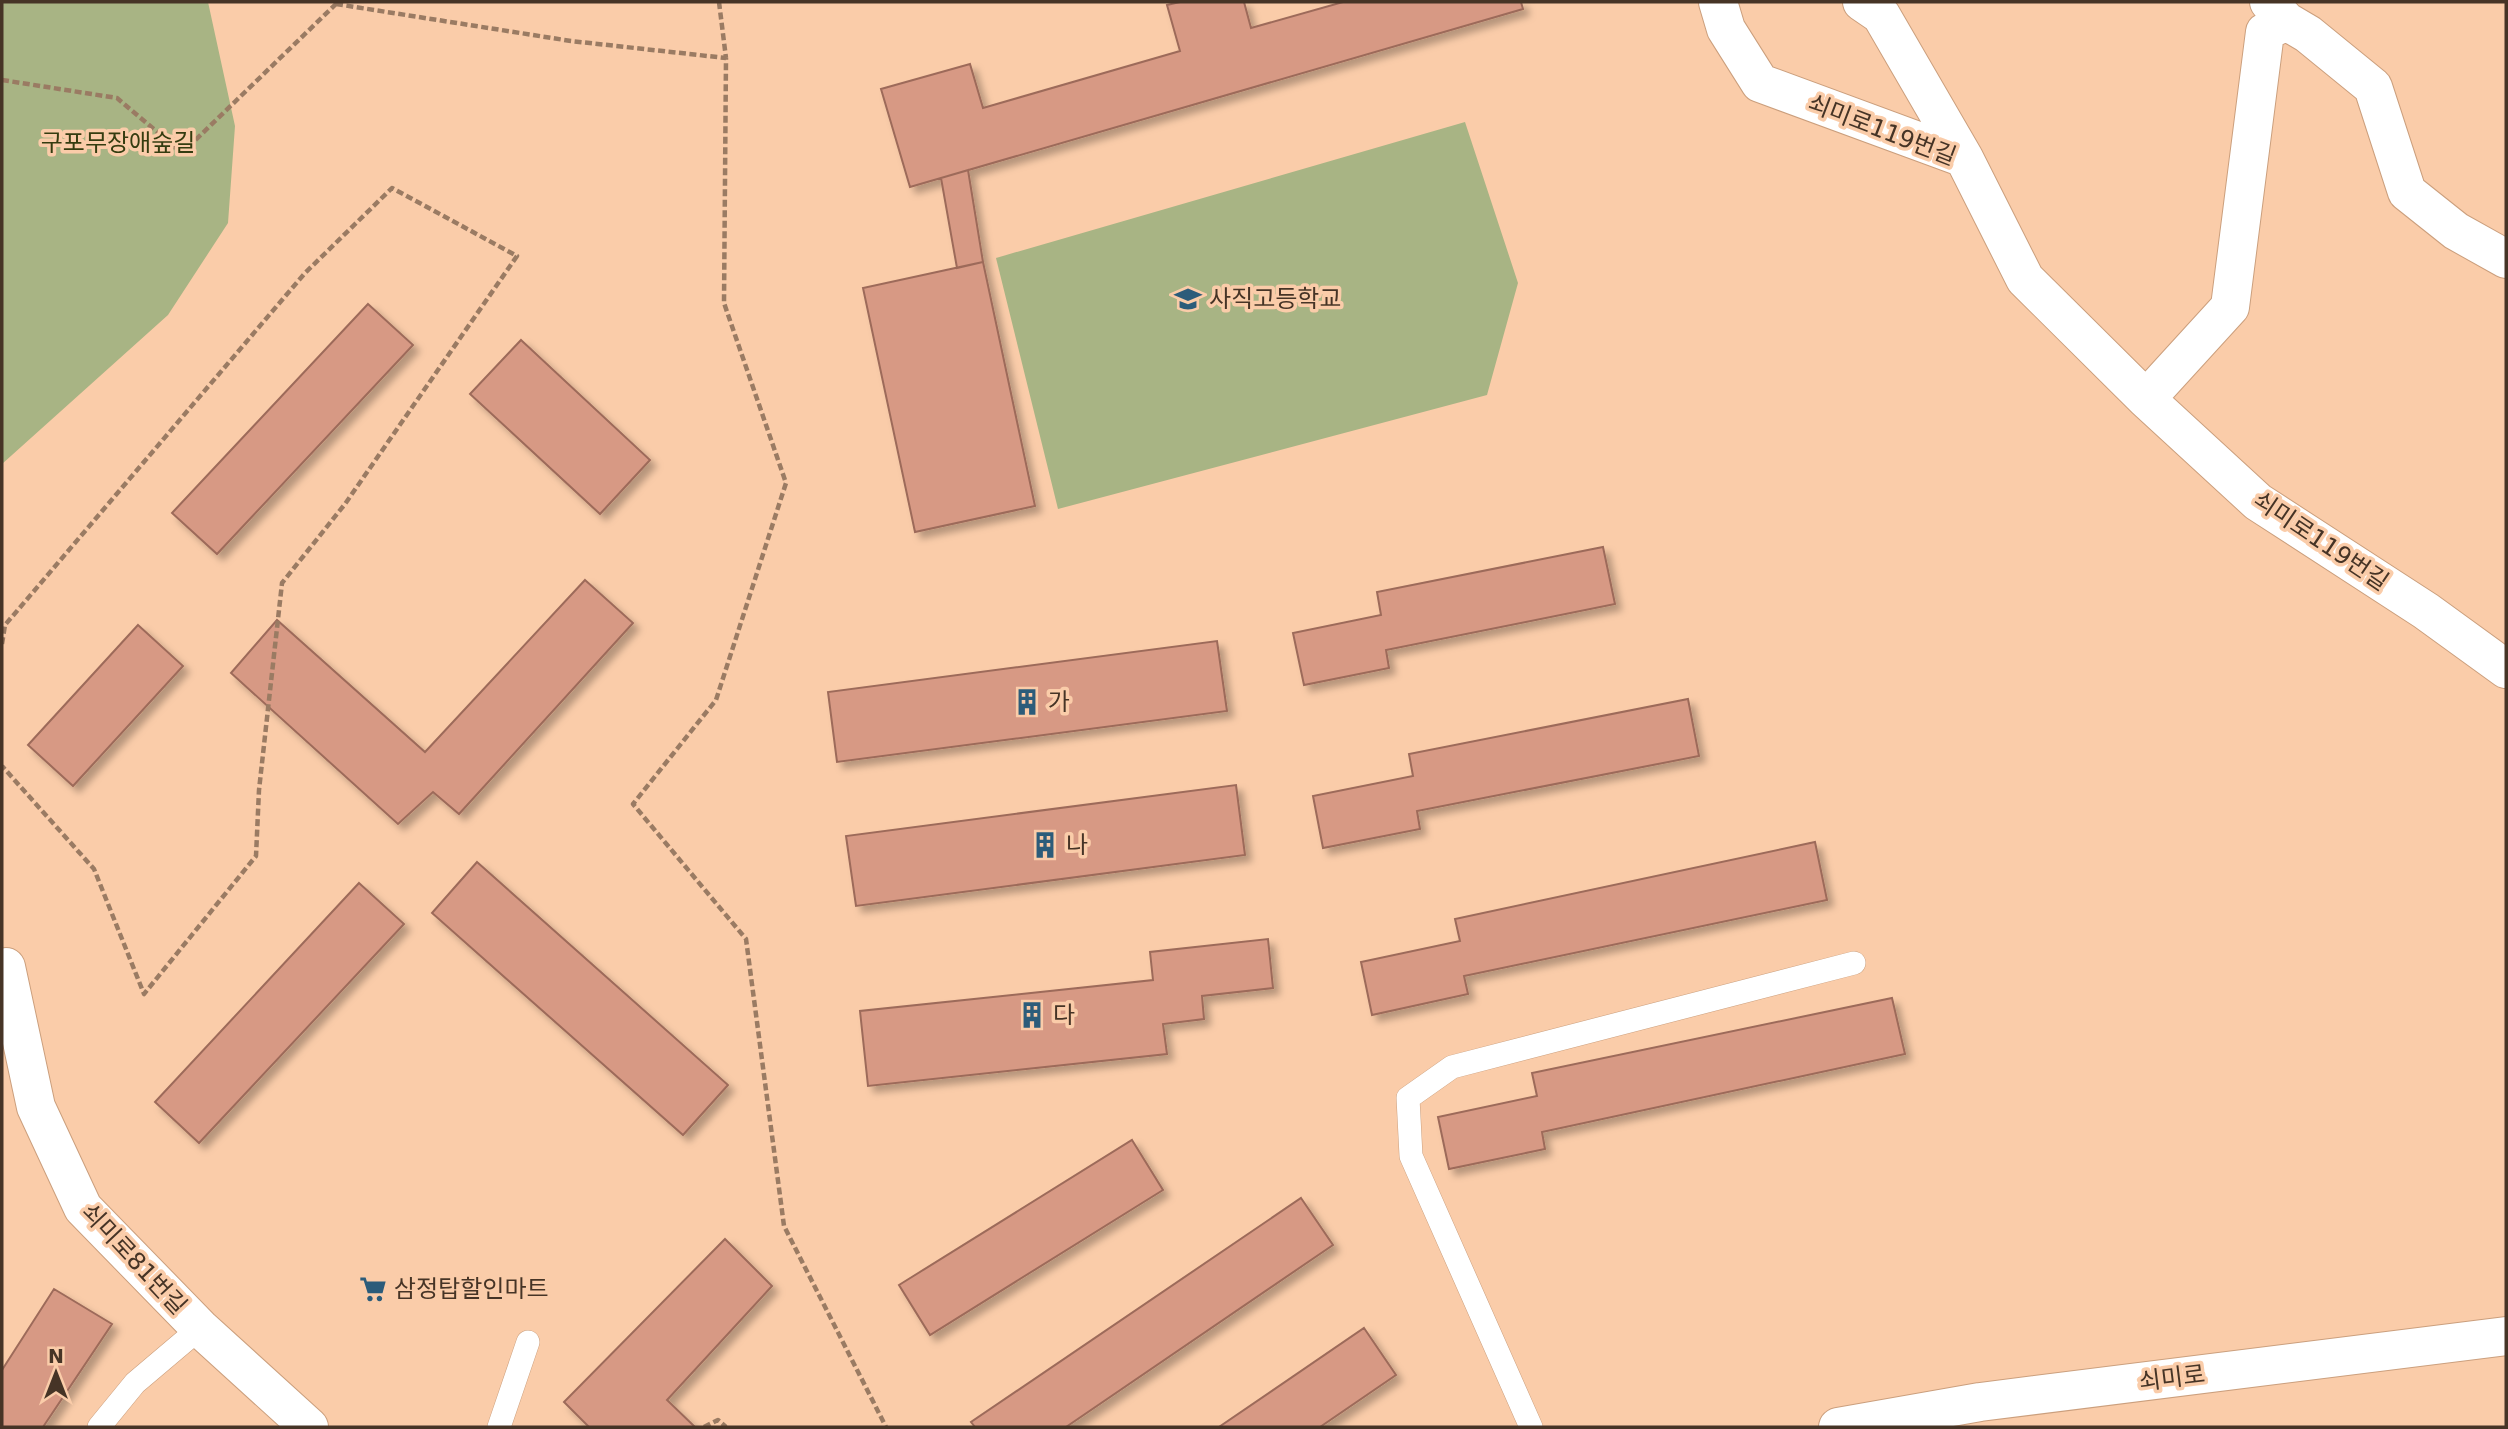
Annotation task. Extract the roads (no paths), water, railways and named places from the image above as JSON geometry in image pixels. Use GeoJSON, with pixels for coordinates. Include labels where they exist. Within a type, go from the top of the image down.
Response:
{"type":"FeatureCollection","features":[{"type":"Feature","properties":{"kind":"street","name":"쇠미로119번길"},"geometry":{"type":"LineString","coordinates":[[1718,2],[1726,29],[1760,83],[1964,158],[2025,279],[2146,399],[2258,502],[2426,611],[2506,669]]}},
{"type":"Feature","properties":{"kind":"street"},"geometry":{"type":"LineString","coordinates":[[1880,6],[1964,158]]}},
{"type":"Feature","properties":{"kind":"street"},"geometry":{"type":"LineString","coordinates":[[2146,399],[2230,307],[2265,32],[2277,11],[2373,87],[2407,192],[2456,231],[2506,259]]}},
{"type":"Feature","properties":{"kind":"street","name":"쇠미로81번길"},"geometry":{"type":"LineString","coordinates":[[6,967],[36,1107],[83,1208],[200,1328],[309,1427]]}},
{"type":"Feature","properties":{"kind":"street","name":"쇠미로"},"geometry":{"type":"LineString","coordinates":[[1838,1427],[1980,1402],[2506,1336]]}},
{"type":"Feature","properties":{"kind":"lane"},"geometry":{"type":"LineString","coordinates":[[1531,1427],[1411,1156],[1408,1098],[1451,1067],[1854,963]]}},
{"type":"Feature","properties":{"kind":"lane"},"geometry":{"type":"LineString","coordinates":[[99,1427],[135,1382],[200,1328]]}},
{"type":"Feature","properties":{"kind":"lane"},"geometry":{"type":"LineString","coordinates":[[499,1427],[528,1342]]}},
{"type":"Feature","properties":{"kind":"place","name":"사직고등학교"},"geometry":{"type":"Point","coordinates":[1188,299]}},
{"type":"Feature","properties":{"kind":"place","name":"가"},"geometry":{"type":"Point","coordinates":[1027,702]}},
{"type":"Feature","properties":{"kind":"place","name":"나"},"geometry":{"type":"Point","coordinates":[1045,845]}},
{"type":"Feature","properties":{"kind":"place","name":"다"},"geometry":{"type":"Point","coordinates":[1032,1015]}},
{"type":"Feature","properties":{"kind":"place","name":"삼정탑할인마트"},"geometry":{"type":"Point","coordinates":[373,1289]}},
{"type":"Feature","properties":{"kind":"park label","name":"구포무장애숲길"},"geometry":{"type":"Point","coordinates":[118,143]}}]}
